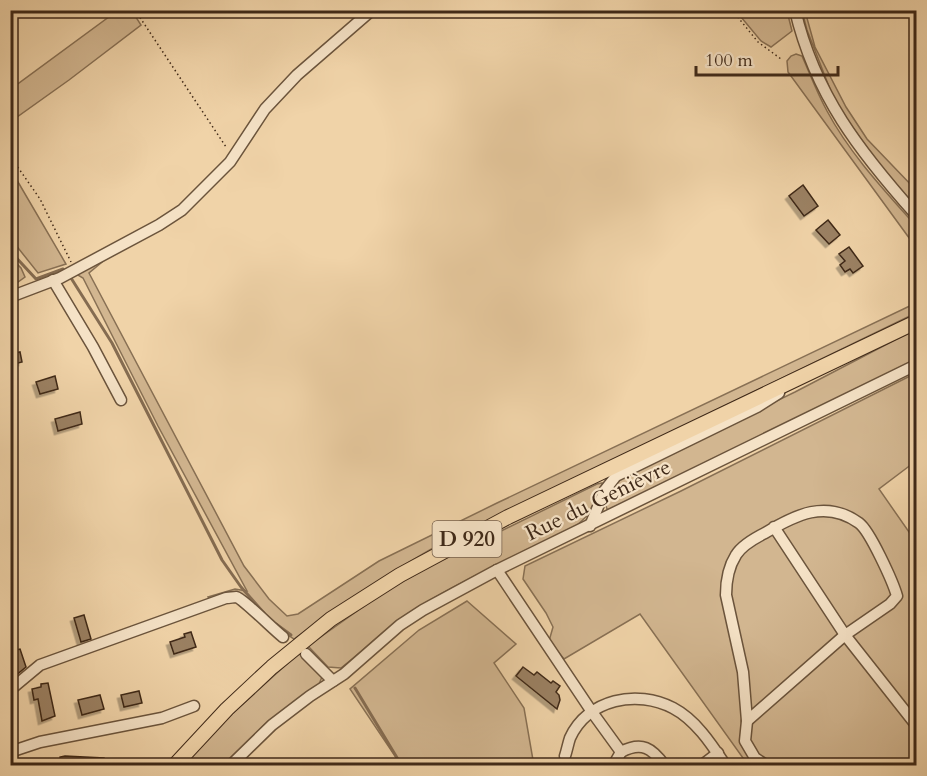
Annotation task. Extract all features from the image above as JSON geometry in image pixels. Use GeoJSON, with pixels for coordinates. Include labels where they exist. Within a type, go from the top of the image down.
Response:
{"type":"FeatureCollection","features":[{"type":"Feature","properties":{"kind":"main road","name":"D 920"},"geometry":{"type":"LineString","coordinates":[[174,765],[227,709],[272,667],[330,619],[400,575],[508,517],[916,322]]}},
{"type":"Feature","properties":{"kind":"street"},"geometry":{"type":"LineString","coordinates":[[10,297],[56,279],[159,225],[182,210],[222,171],[265,109],[297,75],[372,10]]}},
{"type":"Feature","properties":{"kind":"street"},"geometry":{"type":"LineString","coordinates":[[795,10],[802,41],[823,90],[849,133],[916,215]]}},
{"type":"Feature","properties":{"kind":"street"},"geometry":{"type":"LineString","coordinates":[[56,279],[121,400]]}},
{"type":"Feature","properties":{"kind":"street","name":"Rue du Genièvre"},"geometry":{"type":"LineString","coordinates":[[230,765],[272,724],[333,681],[400,625],[423,610],[497,570],[916,365]]}},
{"type":"Feature","properties":{"kind":"street"},"geometry":{"type":"LineString","coordinates":[[590,526],[605,490],[616,476],[757,407],[803,377]]}},
{"type":"Feature","properties":{"kind":"street"},"geometry":{"type":"LineString","coordinates":[[747,721],[845,634],[890,604],[897,596],[893,582],[862,525],[850,517],[826,510],[799,514],[774,527],[737,552],[726,584],[726,595],[743,672],[747,721],[745,741],[755,758],[767,765]]}},
{"type":"Feature","properties":{"kind":"street"},"geometry":{"type":"LineString","coordinates":[[774,527],[845,634],[916,725]]}},
{"type":"Feature","properties":{"kind":"street"},"geometry":{"type":"LineString","coordinates":[[497,570],[621,752]]}},
{"type":"Feature","properties":{"kind":"street"},"geometry":{"type":"LineString","coordinates":[[10,690],[40,665],[226,598],[237,597],[243,600],[283,636]]}},
{"type":"Feature","properties":{"kind":"street"},"geometry":{"type":"LineString","coordinates":[[306,654],[333,681]]}},
{"type":"Feature","properties":{"kind":"street"},"geometry":{"type":"LineString","coordinates":[[565,756],[570,738],[579,724],[592,712],[617,699],[650,699],[674,708],[694,724],[726,765]]}},
{"type":"Feature","properties":{"kind":"street"},"geometry":{"type":"LineString","coordinates":[[10,752],[40,742],[162,718],[194,705]]}},
{"type":"Feature","properties":{"kind":"street"},"geometry":{"type":"LineString","coordinates":[[613,765],[621,752],[632,746],[644,747],[656,753],[665,765]]}},
{"type":"Feature","properties":{"kind":"street"},"geometry":{"type":"LineString","coordinates":[[701,765],[718,753]]}},
{"type":"Feature","properties":{"kind":"path"},"geometry":{"type":"LineString","coordinates":[[135,10],[234,156]]}},
{"type":"Feature","properties":{"kind":"path"},"geometry":{"type":"LineString","coordinates":[[732,10],[758,42],[782,59]]}},
{"type":"Feature","properties":{"kind":"path"},"geometry":{"type":"LineString","coordinates":[[10,156],[39,199],[65,247],[73,270]]}},
{"type":"Feature","properties":{"kind":"shaded area"},"geometry":{"type":"Polygon","coordinates":[[[117,11],[132,11],[141,25],[69,80],[17,117],[11,118],[11,89],[117,11]]]}},
{"type":"Feature","properties":{"kind":"shaded area"},"geometry":{"type":"Polygon","coordinates":[[[736,11],[787,11],[792,31],[771,47],[761,41],[736,11]]]}},
{"type":"Feature","properties":{"kind":"shaded area"},"geometry":{"type":"Polygon","coordinates":[[[802,11],[805,11],[815,47],[846,107],[867,139],[916,190],[916,208],[879,165],[835,102],[807,30],[802,11]]]}},
{"type":"Feature","properties":{"kind":"shaded area"},"geometry":{"type":"Polygon","coordinates":[[[796,54],[802,56],[823,104],[846,142],[916,226],[916,251],[915,246],[788,72],[787,61],[796,54]]]}},
{"type":"Feature","properties":{"kind":"shaded area"},"geometry":{"type":"Polygon","coordinates":[[[11,170],[66,264],[38,273],[11,239],[11,170]]]}},
{"type":"Feature","properties":{"kind":"shaded area"},"geometry":{"type":"Polygon","coordinates":[[[10,257],[21,268],[25,277],[11,287],[10,257]]]}},
{"type":"Feature","properties":{"kind":"shaded area"},"geometry":{"type":"Polygon","coordinates":[[[107,258],[89,273],[244,566],[269,599],[287,616],[298,614],[379,561],[497,503],[916,303],[916,313],[444,542],[405,564],[294,639],[270,623],[243,595],[238,593],[210,600],[208,597],[235,589],[247,591],[158,426],[83,278],[78,275],[72,276],[107,258]]]}},
{"type":"Feature","properties":{"kind":"shaded area"},"geometry":{"type":"Polygon","coordinates":[[[916,329],[916,360],[612,511],[607,509],[606,495],[620,477],[795,392],[916,329]]]}},
{"type":"Feature","properties":{"kind":"shaded area"},"geometry":{"type":"Polygon","coordinates":[[[916,373],[916,461],[879,489],[916,542],[916,765],[748,765],[640,614],[564,659],[549,641],[553,627],[523,579],[525,566],[916,373]]]}},
{"type":"Feature","properties":{"kind":"shaded area"},"geometry":{"type":"Polygon","coordinates":[[[602,483],[588,515],[574,528],[469,579],[409,613],[341,668],[328,667],[308,646],[384,592],[434,564],[602,483]]]}},
{"type":"Feature","properties":{"kind":"shaded area"},"geometry":{"type":"Polygon","coordinates":[[[467,601],[516,644],[494,663],[524,708],[532,765],[401,765],[350,689],[419,630],[467,601]]]}},
{"type":"Feature","properties":{"kind":"shaded area"},"geometry":{"type":"Polygon","coordinates":[[[299,653],[322,677],[319,684],[264,725],[224,765],[182,766],[224,721],[299,653]]]}},
{"type":"Feature","properties":{"kind":"building"},"geometry":{"type":"Polygon","coordinates":[[[803,185],[818,206],[804,216],[789,196],[803,185]]]}},
{"type":"Feature","properties":{"kind":"building"},"geometry":{"type":"Polygon","coordinates":[[[828,220],[840,235],[829,244],[816,230],[828,220]]]}},
{"type":"Feature","properties":{"kind":"building"},"geometry":{"type":"Polygon","coordinates":[[[849,247],[863,266],[853,273],[850,269],[845,272],[840,265],[845,261],[839,254],[849,247]]]}},
{"type":"Feature","properties":{"kind":"building"},"geometry":{"type":"Polygon","coordinates":[[[20,352],[22,362],[10,365],[10,354],[20,352]]]}},
{"type":"Feature","properties":{"kind":"building"},"geometry":{"type":"Polygon","coordinates":[[[55,376],[58,389],[40,394],[36,382],[55,376]]]}},
{"type":"Feature","properties":{"kind":"building"},"geometry":{"type":"Polygon","coordinates":[[[80,412],[82,424],[58,431],[55,419],[80,412]]]}},
{"type":"Feature","properties":{"kind":"building"},"geometry":{"type":"Polygon","coordinates":[[[84,615],[91,639],[81,642],[74,618],[84,615]]]}},
{"type":"Feature","properties":{"kind":"building"},"geometry":{"type":"Polygon","coordinates":[[[191,632],[196,647],[174,654],[170,642],[185,637],[184,634],[191,632]]]}},
{"type":"Feature","properties":{"kind":"building"},"geometry":{"type":"Polygon","coordinates":[[[20,649],[26,667],[10,680],[10,651],[20,649]]]}},
{"type":"Feature","properties":{"kind":"building"},"geometry":{"type":"Polygon","coordinates":[[[523,667],[534,675],[537,672],[551,683],[553,681],[560,686],[556,692],[560,700],[557,709],[516,676],[523,667]]]}},
{"type":"Feature","properties":{"kind":"building"},"geometry":{"type":"Polygon","coordinates":[[[48,683],[55,716],[42,721],[38,699],[34,700],[32,689],[48,683]]]}},
{"type":"Feature","properties":{"kind":"building"},"geometry":{"type":"Polygon","coordinates":[[[139,691],[142,703],[124,707],[121,695],[139,691]]]}},
{"type":"Feature","properties":{"kind":"building"},"geometry":{"type":"Polygon","coordinates":[[[100,695],[104,709],[82,715],[78,700],[100,695]]]}},
{"type":"Feature","properties":{"kind":"building"},"geometry":{"type":"Polygon","coordinates":[[[60,757],[104,758],[104,765],[61,765],[60,757]]]}},
{"type":"Feature","properties":{"kind":"waterway"},"geometry":{"type":"LineString","coordinates":[[10,251],[36,279],[63,269]]}},
{"type":"Feature","properties":{"kind":"waterway"},"geometry":{"type":"LineString","coordinates":[[71,278],[112,343],[222,560],[241,587],[264,613]]}},
{"type":"Feature","properties":{"kind":"waterway"},"geometry":{"type":"LineString","coordinates":[[276,624],[291,635]]}},
{"type":"Feature","properties":{"kind":"waterway"},"geometry":{"type":"LineString","coordinates":[[355,688],[402,766]]}}]}
